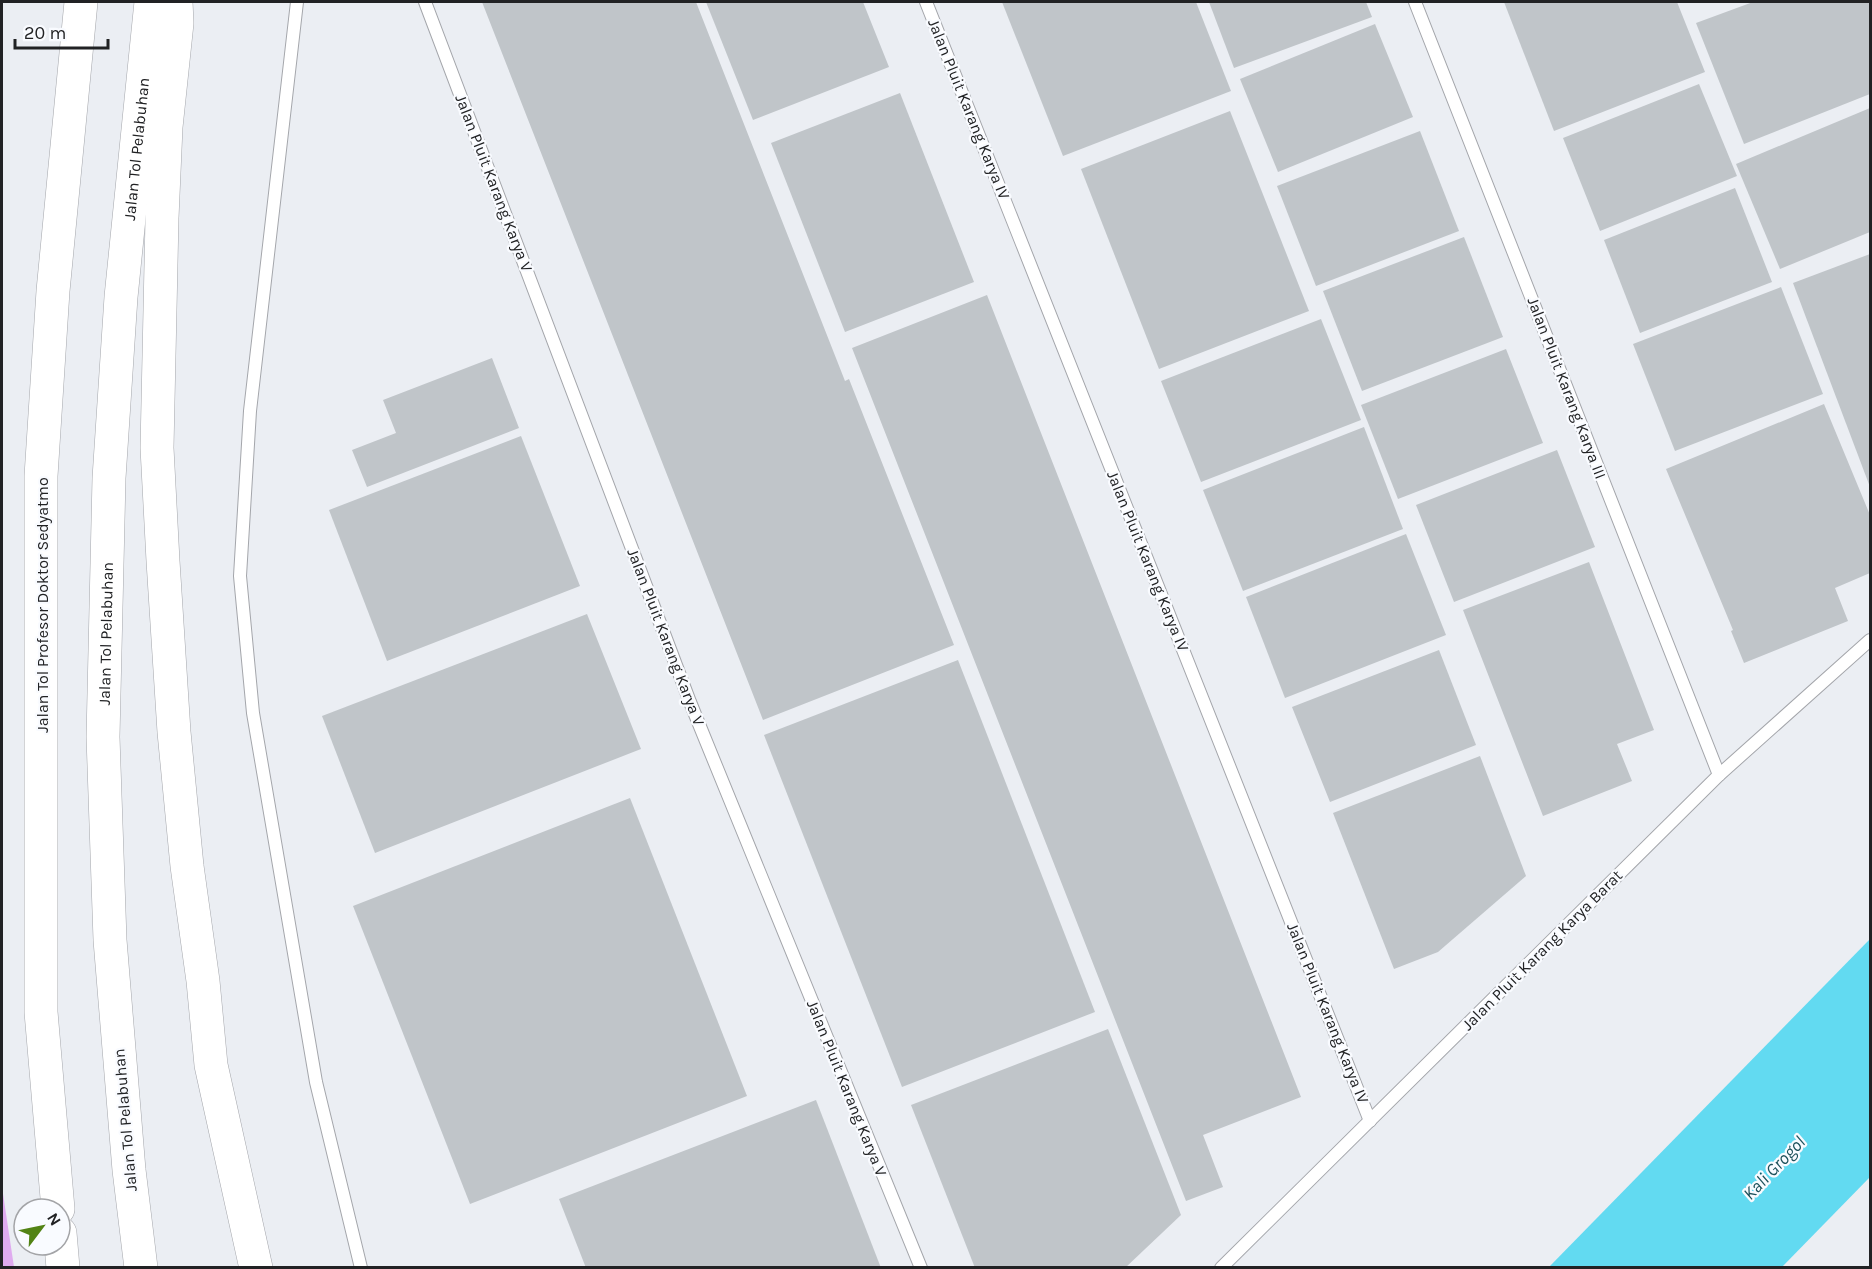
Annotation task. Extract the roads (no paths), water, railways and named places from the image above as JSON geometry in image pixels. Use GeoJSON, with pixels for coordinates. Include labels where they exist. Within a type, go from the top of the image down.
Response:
{"type":"FeatureCollection","features":[{"type":"Feature","properties":{"kind":"highway","name":"Jalan Tol Profesor Doktor Sedyatmo"},"geometry":{"type":"LineString","coordinates":[[57,1197],[40,1012],[41,476],[53,291],[81,2]]}},
{"type":"Feature","properties":{"kind":"highway","name":"Jalan Tol Pelabuhan"},"geometry":{"type":"LineString","coordinates":[[141,1268],[129,1170],[116,1027],[110,940],[103,736],[110,478],[121,297],[151,2]]}},
{"type":"Feature","properties":{"kind":"highway"},"geometry":{"type":"LineString","coordinates":[[176,2],[177,23],[166,127],[163,195],[157,448],[174,732],[187,866],[203,981],[211,1065],[256,1268]]}},
{"type":"Feature","properties":{"kind":"lane"},"geometry":{"type":"LineString","coordinates":[[297,2],[250,411],[240,576],[253,713],[316,1082],[361,1268]]}},
{"type":"Feature","properties":{"kind":"lane","name":"Jalan Pluit Karang Karya V"},"geometry":{"type":"LineString","coordinates":[[425,2],[690,702],[921,1268]]}},
{"type":"Feature","properties":{"kind":"lane","name":"Jalan Pluit Karang Karya IV"},"geometry":{"type":"LineString","coordinates":[[926,2],[1370,1120]]}},
{"type":"Feature","properties":{"kind":"lane","name":"Jalan Pluit Karang Karya III"},"geometry":{"type":"LineString","coordinates":[[1415,2],[1719,775]]}},
{"type":"Feature","properties":{"kind":"lane","name":"Jalan Pluit Karang Karya Barat"},"geometry":{"type":"LineString","coordinates":[[1221,1268],[1719,775],[1870,640]]}},
{"type":"Feature","properties":{"kind":"water","name":"Kali Grogol"},"geometry":{"type":"Polygon","coordinates":[[[1870,939],[1870,1177],[1782,1267],[1549,1267],[1870,939]]]}}]}
